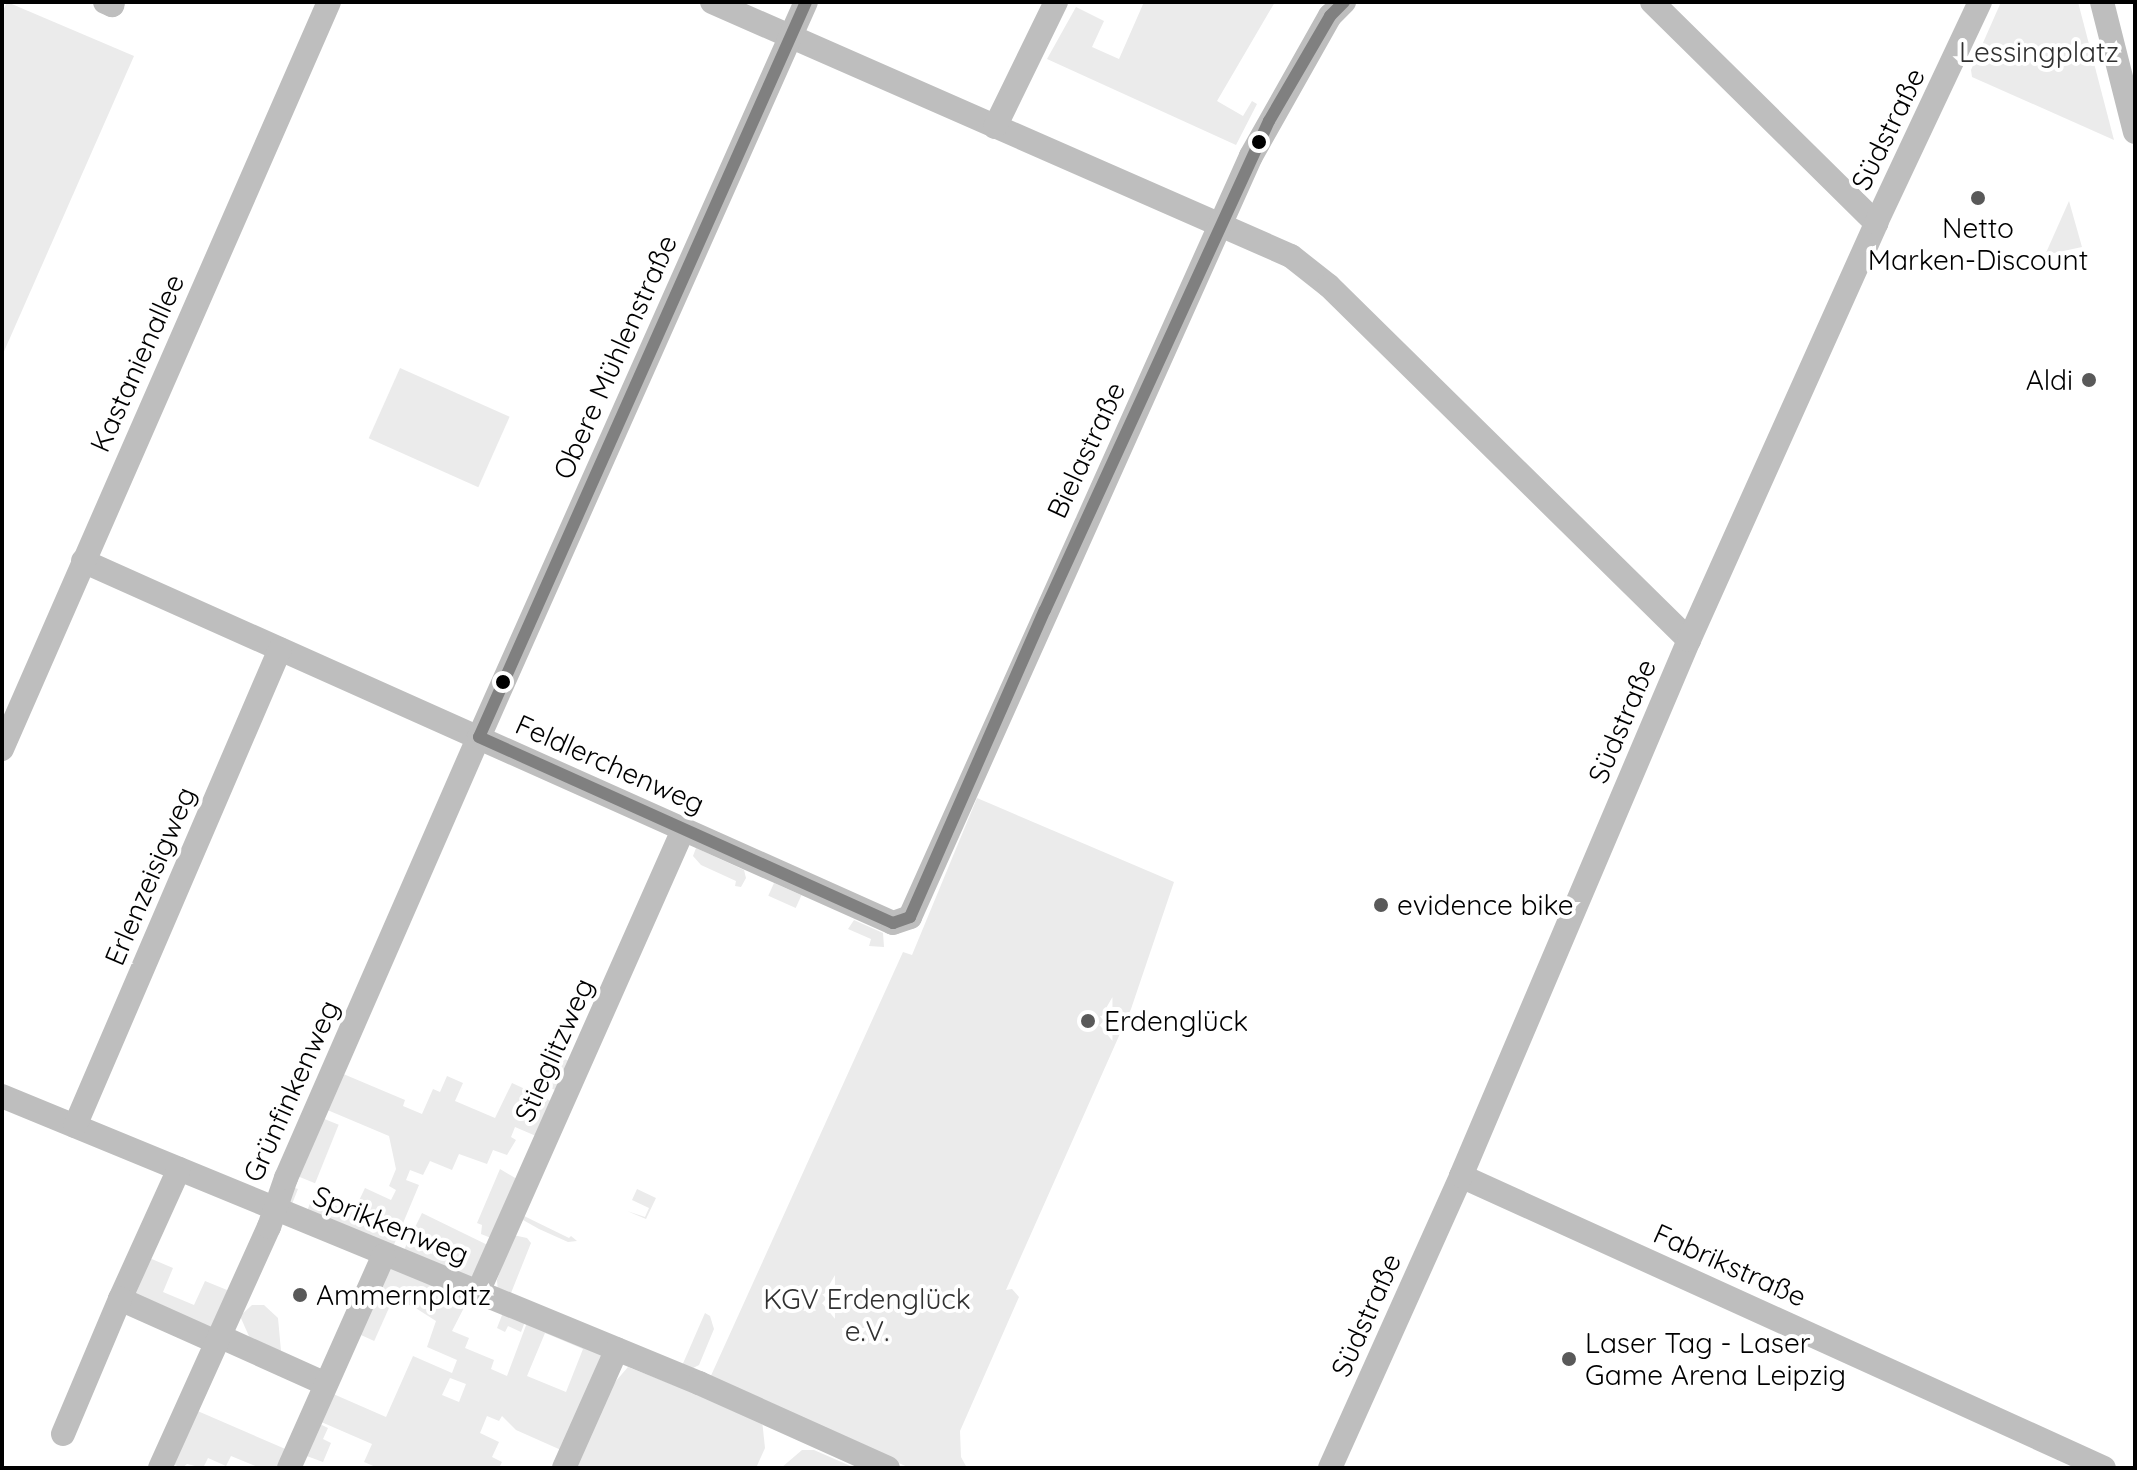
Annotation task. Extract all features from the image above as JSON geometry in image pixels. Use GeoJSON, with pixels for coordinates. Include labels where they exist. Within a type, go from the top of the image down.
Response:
{"type":"FeatureCollection","features":[{"type":"Feature","properties":{"kind":"street"},"geometry":{"type":"LineString","coordinates":[[105,2],[112,5],[113,2]]}},
{"type":"Feature","properties":{"kind":"street","name":"Kastanienallee"},"geometry":{"type":"LineString","coordinates":[[2,749],[329,2]]}},
{"type":"Feature","properties":{"kind":"street"},"geometry":{"type":"LineString","coordinates":[[712,2],[1291,256],[1329,286],[1689,640]]}},
{"type":"Feature","properties":{"kind":"street","name":"Obere Mühlenstraße"},"geometry":{"type":"LineString","coordinates":[[479,737],[806,2]]}},
{"type":"Feature","properties":{"kind":"street"},"geometry":{"type":"LineString","coordinates":[[995,127],[1056,2]]}},
{"type":"Feature","properties":{"kind":"street","name":"Bielastraße"},"geometry":{"type":"LineString","coordinates":[[893,923],[910,917],[1269,121],[1330,16],[1344,2]]}},
{"type":"Feature","properties":{"kind":"street"},"geometry":{"type":"LineString","coordinates":[[1652,2],[1876,223]]}},
{"type":"Feature","properties":{"kind":"street","name":"Südstraße"},"geometry":{"type":"LineString","coordinates":[[1330,1468],[1461,1176],[1689,640],[1876,223],[1980,2]]}},
{"type":"Feature","properties":{"kind":"street"},"geometry":{"type":"LineString","coordinates":[[2102,2],[2135,132]]}},
{"type":"Feature","properties":{"kind":"street","name":"Feldlerchenweg"},"geometry":{"type":"LineString","coordinates":[[83,561],[893,923]]}},
{"type":"Feature","properties":{"kind":"street","name":"Erlenzeisigweg"},"geometry":{"type":"LineString","coordinates":[[75,1126],[280,649]]}},
{"type":"Feature","properties":{"kind":"street","name":"Grünfinkenweg"},"geometry":{"type":"LineString","coordinates":[[160,1468],[269,1227],[273,1209],[479,737]]}},
{"type":"Feature","properties":{"kind":"street","name":"Stieglitzweg"},"geometry":{"type":"LineString","coordinates":[[478,1292],[683,830]]}},
{"type":"Feature","properties":{"kind":"street","name":"Sprikkenweg"},"geometry":{"type":"LineString","coordinates":[[2,1096],[617,1349],[888,1468]]}},
{"type":"Feature","properties":{"kind":"street"},"geometry":{"type":"LineString","coordinates":[[63,1434],[179,1169]]}},
{"type":"Feature","properties":{"kind":"street","name":"Fabrikstraße"},"geometry":{"type":"LineString","coordinates":[[1461,1176],[2104,1468]]}},
{"type":"Feature","properties":{"kind":"street"},"geometry":{"type":"LineString","coordinates":[[289,1468],[384,1255]]}},
{"type":"Feature","properties":{"kind":"street"},"geometry":{"type":"LineString","coordinates":[[120,1299],[326,1384]]}},
{"type":"Feature","properties":{"kind":"street"},"geometry":{"type":"LineString","coordinates":[[564,1468],[617,1349]]}},
{"type":"Feature","properties":{"kind":"green space"},"geometry":{"type":"Polygon","coordinates":[[[7,2],[134,56],[2,356],[2,13],[7,2]]]}},
{"type":"Feature","properties":{"kind":"green space"},"geometry":{"type":"Polygon","coordinates":[[[1144,2],[1275,2],[1217,101],[1243,116],[1252,101],[1257,104],[1236,145],[1047,59],[1076,7],[1104,21],[1092,47],[1119,59],[1144,2]]]}},
{"type":"Feature","properties":{"kind":"green space","name":"Lessingplatz"},"geometry":{"type":"Polygon","coordinates":[[[2001,2],[2078,2],[2114,140],[1972,77],[1971,70],[2001,2]]]}},
{"type":"Feature","properties":{"kind":"green space"},"geometry":{"type":"Polygon","coordinates":[[[2069,201],[2082,247],[2045,255],[2069,201]]]}},
{"type":"Feature","properties":{"kind":"green space"},"geometry":{"type":"Polygon","coordinates":[[[400,368],[510,417],[478,487],[369,438],[400,368]]]}},
{"type":"Feature","properties":{"kind":"green space","name":"KGV Erdenglück e.V."},"geometry":{"type":"Polygon","coordinates":[[[977,798],[1174,882],[1131,1009],[1006,1290],[1012,1289],[1019,1297],[960,1431],[961,1457],[967,1468],[910,1468],[709,1380],[903,952],[912,955],[977,798]]]}},
{"type":"Feature","properties":{"kind":"green space"},"geometry":{"type":"Polygon","coordinates":[[[696,848],[744,870],[746,878],[741,887],[735,886],[736,881],[701,865],[693,856],[696,848]]]}},
{"type":"Feature","properties":{"kind":"green space"},"geometry":{"type":"Polygon","coordinates":[[[774,883],[801,895],[796,908],[768,896],[774,883]]]}},
{"type":"Feature","properties":{"kind":"green space"},"geometry":{"type":"Polygon","coordinates":[[[854,920],[883,933],[884,947],[869,946],[871,939],[848,929],[854,920]]]}},
{"type":"Feature","properties":{"kind":"green space"},"geometry":{"type":"Polygon","coordinates":[[[551,1054],[569,1061],[557,1091],[540,1084],[551,1054]]]}},
{"type":"Feature","properties":{"kind":"green space"},"geometry":{"type":"Polygon","coordinates":[[[341,1073],[405,1100],[403,1106],[422,1114],[433,1089],[440,1092],[447,1076],[463,1083],[455,1101],[495,1118],[512,1083],[551,1101],[536,1136],[515,1127],[511,1137],[516,1140],[507,1155],[493,1150],[487,1164],[459,1154],[452,1170],[430,1161],[423,1175],[410,1170],[406,1180],[419,1185],[393,1247],[288,1207],[292,1187],[298,1189],[292,1204],[307,1211],[313,1196],[353,1213],[365,1188],[391,1200],[396,1190],[389,1186],[396,1169],[389,1136],[325,1109],[341,1073]]]}},
{"type":"Feature","properties":{"kind":"green space"},"geometry":{"type":"Polygon","coordinates":[[[322,1118],[339,1125],[315,1183],[298,1176],[322,1118]]]}},
{"type":"Feature","properties":{"kind":"green space"},"geometry":{"type":"Polygon","coordinates":[[[500,1169],[517,1179],[491,1238],[481,1234],[482,1225],[477,1223],[500,1169]]]}},
{"type":"Feature","properties":{"kind":"green space"},"geometry":{"type":"Polygon","coordinates":[[[637,1189],[656,1198],[646,1219],[627,1211],[645,1217],[649,1208],[632,1200],[637,1189]]]}},
{"type":"Feature","properties":{"kind":"green space"},"geometry":{"type":"Polygon","coordinates":[[[422,1213],[488,1245],[469,1284],[403,1252],[422,1213]]]}},
{"type":"Feature","properties":{"kind":"green space"},"geometry":{"type":"Polygon","coordinates":[[[522,1215],[577,1241],[568,1242],[539,1229],[523,1220],[522,1215]]]}},
{"type":"Feature","properties":{"kind":"green space"},"geometry":{"type":"Polygon","coordinates":[[[513,1235],[527,1238],[531,1243],[509,1298],[498,1293],[497,1280],[513,1235]]]}},
{"type":"Feature","properties":{"kind":"green space"},"geometry":{"type":"Polygon","coordinates":[[[147,1257],[173,1268],[163,1292],[194,1305],[205,1281],[232,1292],[214,1333],[132,1298],[147,1257]]]}},
{"type":"Feature","properties":{"kind":"green space"},"geometry":{"type":"Polygon","coordinates":[[[390,1264],[470,1296],[452,1331],[469,1338],[465,1348],[494,1360],[491,1369],[507,1376],[528,1320],[604,1351],[561,1450],[516,1430],[502,1416],[499,1421],[487,1416],[480,1433],[499,1442],[492,1457],[502,1462],[499,1468],[378,1468],[364,1462],[372,1444],[319,1421],[331,1393],[386,1417],[413,1356],[452,1373],[457,1360],[427,1347],[436,1321],[414,1307],[375,1290],[390,1264]],[[545,1333],[527,1376],[566,1392],[583,1349],[545,1333]],[[450,1378],[442,1395],[459,1402],[466,1384],[450,1378]]]}},
{"type":"Feature","properties":{"kind":"green space"},"geometry":{"type":"Polygon","coordinates":[[[371,1299],[389,1307],[374,1341],[356,1333],[371,1299]]]}},
{"type":"Feature","properties":{"kind":"green space"},"geometry":{"type":"Polygon","coordinates":[[[252,1305],[264,1305],[278,1318],[281,1351],[252,1343],[240,1316],[252,1305]]]}},
{"type":"Feature","properties":{"kind":"green space"},"geometry":{"type":"Polygon","coordinates":[[[504,1310],[526,1319],[521,1332],[508,1326],[505,1332],[497,1328],[504,1310]]]}},
{"type":"Feature","properties":{"kind":"green space"},"geometry":{"type":"Polygon","coordinates":[[[705,1313],[710,1316],[714,1329],[699,1365],[687,1371],[681,1368],[705,1313]]]}},
{"type":"Feature","properties":{"kind":"green space"},"geometry":{"type":"Polygon","coordinates":[[[628,1367],[762,1420],[765,1448],[756,1468],[571,1468],[603,1396],[628,1367]]]}},
{"type":"Feature","properties":{"kind":"green space"},"geometry":{"type":"Polygon","coordinates":[[[193,1409],[290,1451],[283,1468],[260,1468],[231,1456],[226,1466],[208,1458],[203,1468],[187,1464],[182,1468],[170,1463],[193,1409]]]}},
{"type":"Feature","properties":{"kind":"green space"},"geometry":{"type":"Polygon","coordinates":[[[318,1423],[328,1428],[323,1439],[331,1443],[323,1462],[304,1455],[318,1423]]]}},
{"type":"Feature","properties":{"kind":"green space"},"geometry":{"type":"Polygon","coordinates":[[[802,1450],[814,1450],[855,1468],[781,1468],[802,1450]]]}},
{"type":"Feature","properties":{"kind":"transit line"},"geometry":{"type":"LineString","coordinates":[[806,2],[479,737],[893,923],[910,917],[1045,610],[1269,121],[1330,16],[1344,2]]}},
{"type":"Feature","properties":{"kind":"place","name":"Netto Marken-Discount"},"geometry":{"type":"Point","coordinates":[1978,198]}},
{"type":"Feature","properties":{"kind":"place","name":"Aldi"},"geometry":{"type":"Point","coordinates":[2089,380]}},
{"type":"Feature","properties":{"kind":"place","name":"evidence bike"},"geometry":{"type":"Point","coordinates":[1381,905]}},
{"type":"Feature","properties":{"kind":"place","name":"Erdenglück"},"geometry":{"type":"Point","coordinates":[1088,1021]}},
{"type":"Feature","properties":{"kind":"place","name":"Ammernplatz"},"geometry":{"type":"Point","coordinates":[300,1295]}},
{"type":"Feature","properties":{"kind":"place","name":"Laser Tag - Laser Game Arena Leipzig"},"geometry":{"type":"Point","coordinates":[1569,1359]}}]}
